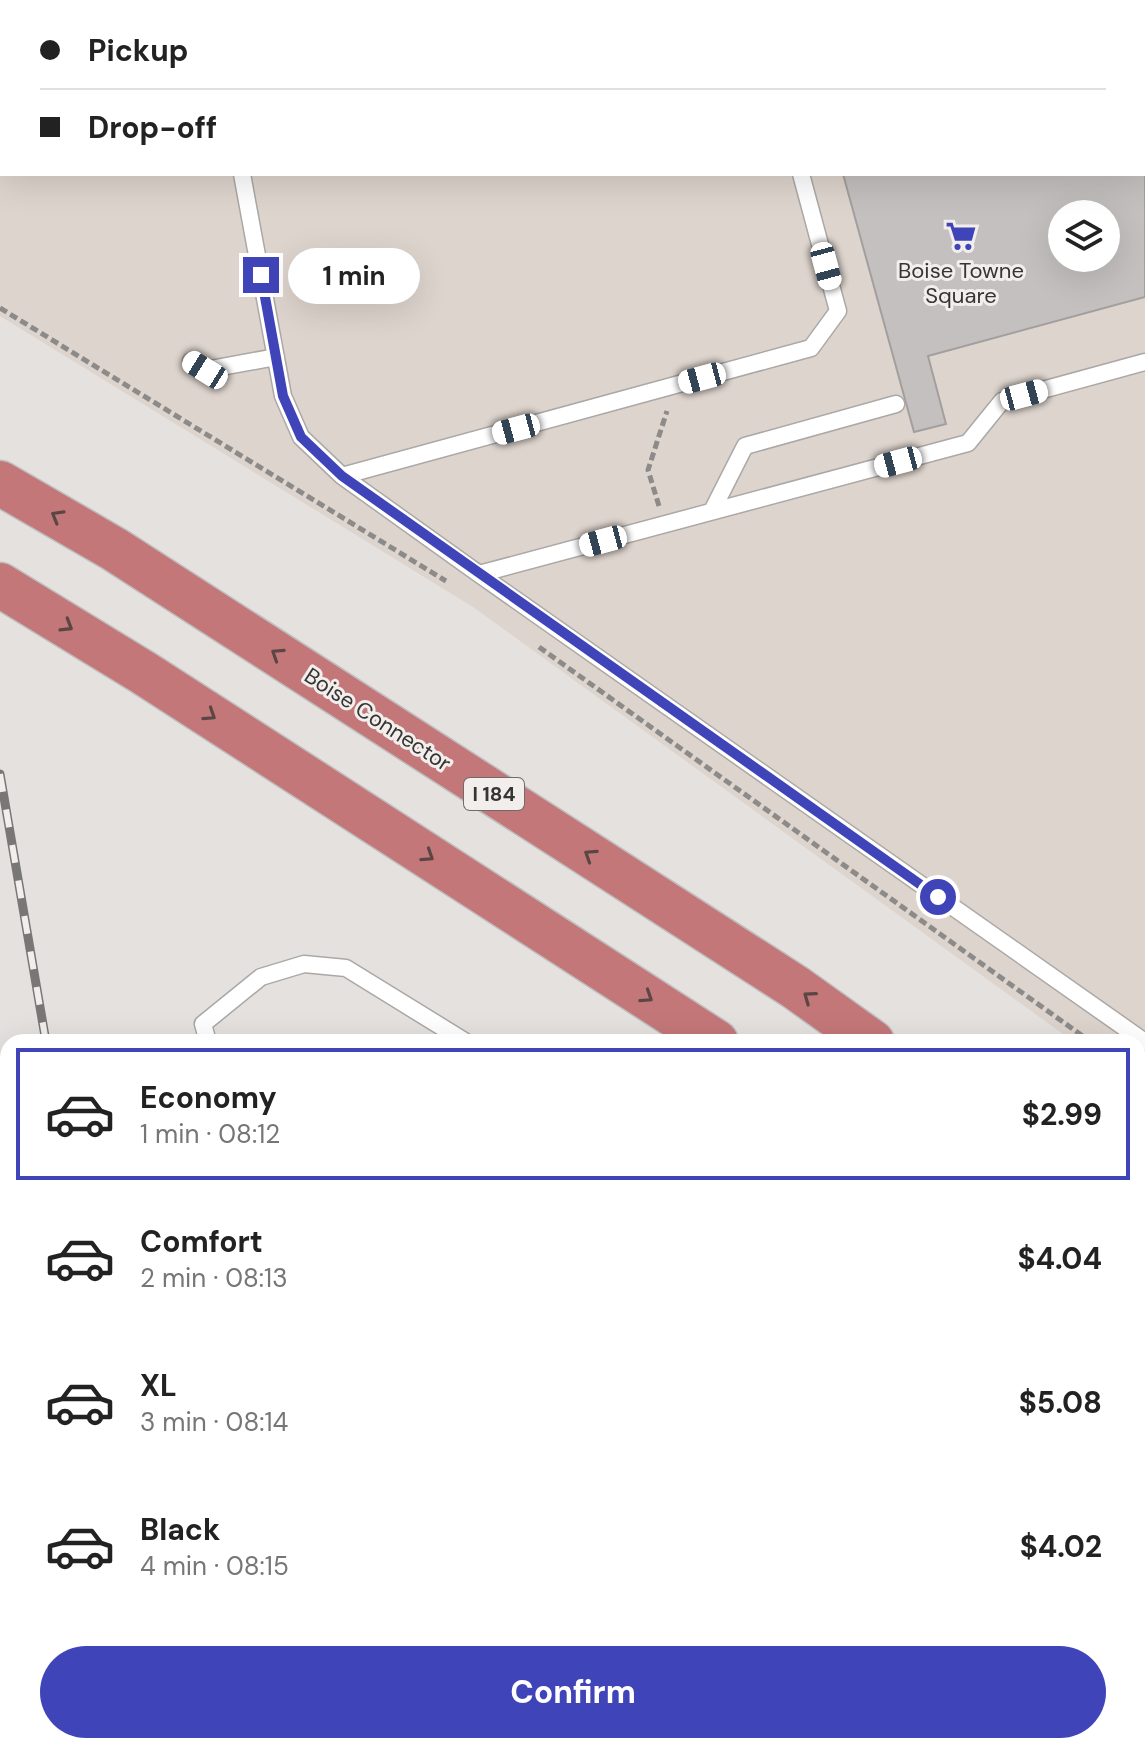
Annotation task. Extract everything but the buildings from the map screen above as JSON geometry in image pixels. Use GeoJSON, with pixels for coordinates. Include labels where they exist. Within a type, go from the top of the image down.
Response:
{"type":"FeatureCollection","features":[{"type":"Feature","properties":{"kind":"highway","name":"Boise Connector"},"geometry":{"type":"LineString","coordinates":[[0,483],[114,549],[795,987],[861,1034]]}},
{"type":"Feature","properties":{"kind":"highway"},"geometry":{"type":"LineString","coordinates":[[0,585],[144,673],[704,1034]]}},
{"type":"Feature","properties":{"kind":"lane"},"geometry":{"type":"LineString","coordinates":[[242,176],[283,396],[301,437],[342,476],[1134,1034]]}},
{"type":"Feature","properties":{"kind":"lane"},"geometry":{"type":"LineString","coordinates":[[342,476],[811,348],[838,311],[802,176]]}},
{"type":"Feature","properties":{"kind":"lane"},"geometry":{"type":"LineString","coordinates":[[191,361],[205,370],[276,357]]}},
{"type":"Feature","properties":{"kind":"lane"},"geometry":{"type":"LineString","coordinates":[[479,574],[968,443],[1002,401],[1145,362]]}},
{"type":"Feature","properties":{"kind":"lane"},"geometry":{"type":"LineString","coordinates":[[712,511],[745,446],[896,404]]}},
{"type":"Feature","properties":{"kind":"lane"},"geometry":{"type":"LineString","coordinates":[[206,1034],[203,1024],[261,977],[304,964],[346,968],[453,1034]]}},
{"type":"Feature","properties":{"kind":"path"},"geometry":{"type":"LineString","coordinates":[[0,308],[447,582]]}},
{"type":"Feature","properties":{"kind":"path"},"geometry":{"type":"LineString","coordinates":[[659,508],[648,470],[667,411]]}},
{"type":"Feature","properties":{"kind":"path"},"geometry":{"type":"LineString","coordinates":[[532,642],[1080,1034]]}},
{"type":"Feature","properties":{"kind":"shaded area"},"geometry":{"type":"Polygon","coordinates":[[[0,176],[1145,176],[1145,1034],[1063,1034],[473,607],[0,316],[0,176]]]}},
{"type":"Feature","properties":{"kind":"railway"},"geometry":{"type":"LineString","coordinates":[[0,774],[45,1034]]}},
{"type":"Feature","properties":{"kind":"place","name":"Boise Towne Square"},"geometry":{"type":"Point","coordinates":[961,236]}},
{"type":"Feature","properties":{"kind":"route"},"geometry":{"type":"LineString","coordinates":[[261,275],[283,396],[301,437],[342,476],[938,897]]}}]}
